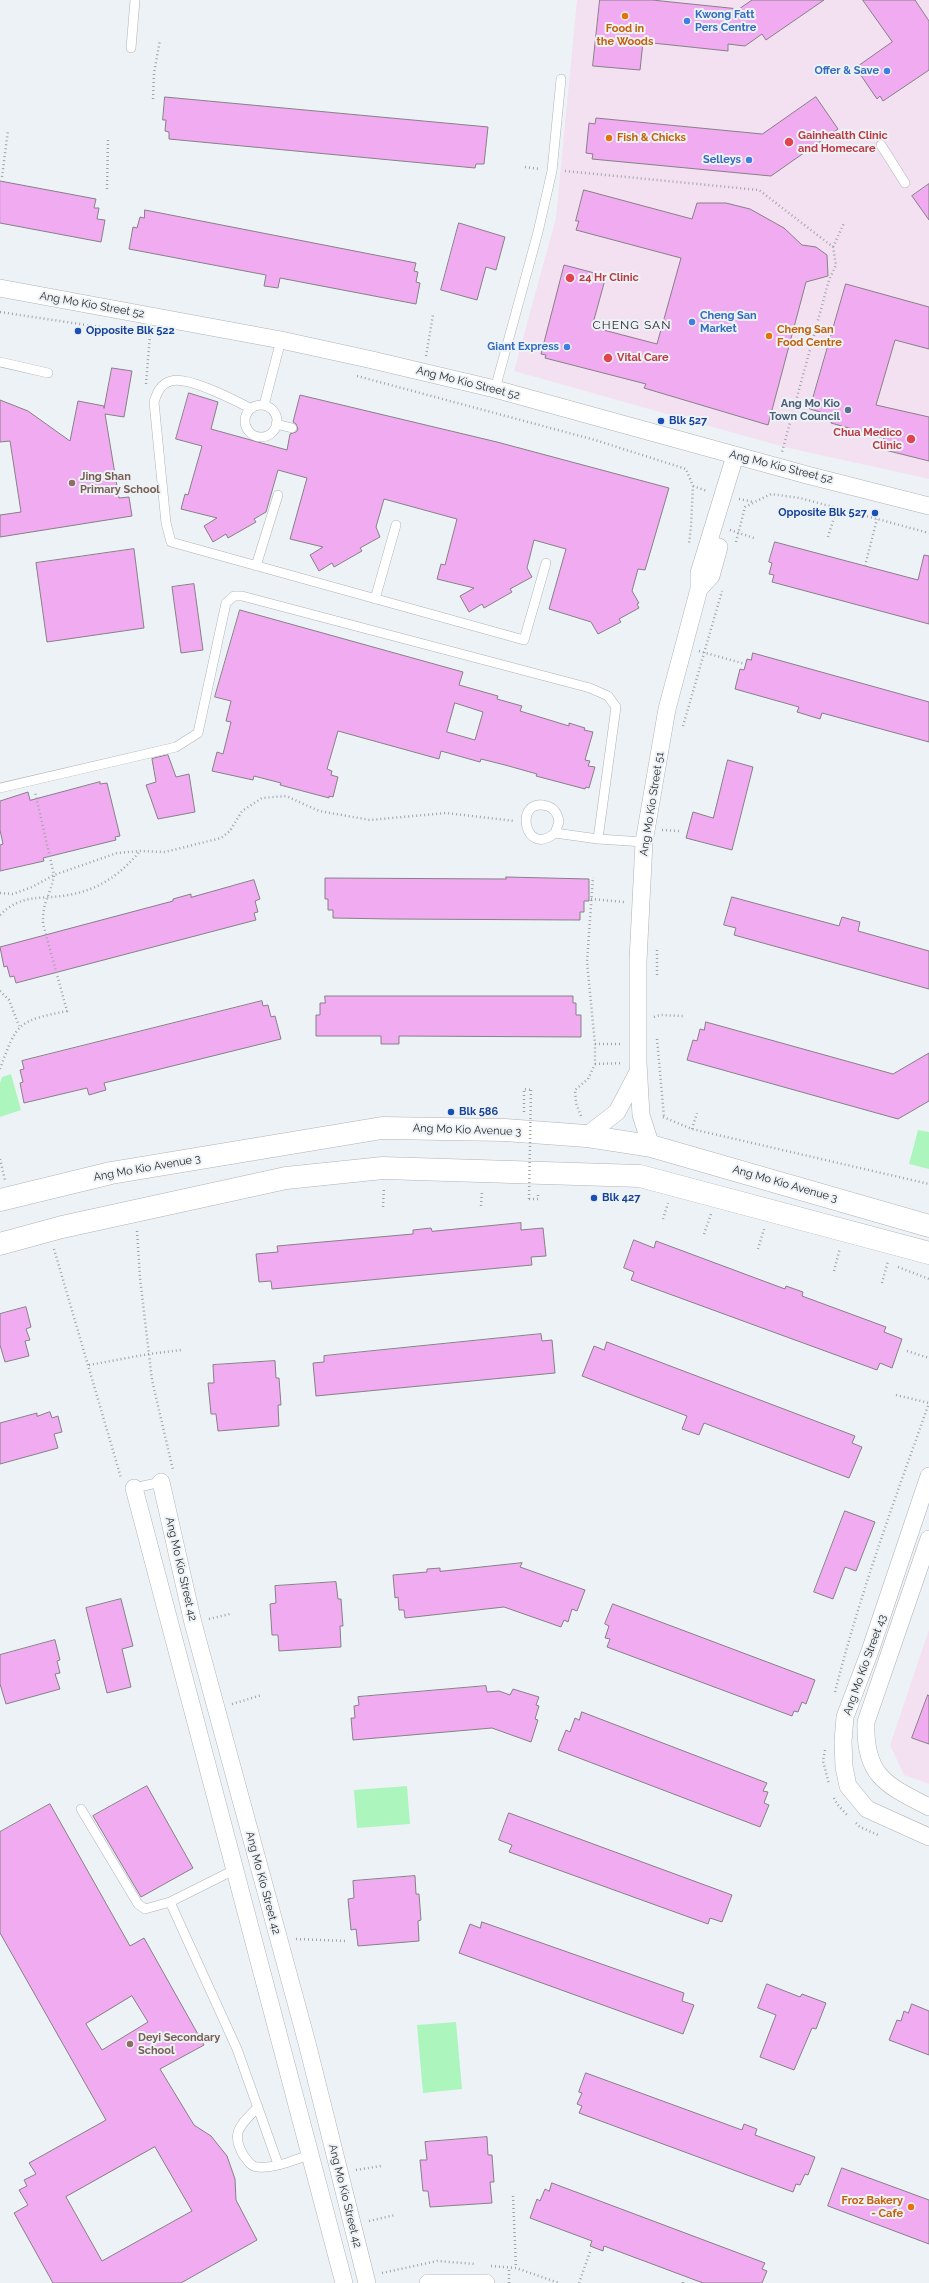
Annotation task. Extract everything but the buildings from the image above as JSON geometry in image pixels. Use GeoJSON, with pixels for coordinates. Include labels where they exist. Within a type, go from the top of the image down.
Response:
{"type":"FeatureCollection","features":[{"type":"Feature","properties":{"kind":"main road","name":"Ang Mo Kio Avenue 3"},"geometry":{"type":"LineString","coordinates":[[3,1192],[382,1128],[505,1130],[583,1126],[929,1226]]}},
{"type":"Feature","properties":{"kind":"main road"},"geometry":{"type":"LineString","coordinates":[[0,1244],[62,1227],[286,1178],[383,1168],[640,1176],[929,1253]]}},
{"type":"Feature","properties":{"kind":"street","name":"Ang Mo Kio Street 52"},"geometry":{"type":"LineString","coordinates":[[0,288],[281,340],[495,389],[740,457],[929,506]]}},
{"type":"Feature","properties":{"kind":"street","name":"Ang Mo Kio Street 51"},"geometry":{"type":"LineString","coordinates":[[699,589],[711,576],[731,530],[740,457]]}},
{"type":"Feature","properties":{"kind":"street","name":"Ang Mo Kio Street 51"},"geometry":{"type":"LineString","coordinates":[[650,1146],[641,1115],[638,1072],[638,961],[644,842],[667,709],[699,589],[699,573],[740,457]]}},
{"type":"Feature","properties":{"kind":"street","name":"Ang Mo Kio Street 51"},"geometry":{"type":"LineString","coordinates":[[583,1126],[617,1112],[638,1072]]}},
{"type":"Feature","properties":{"kind":"street","name":"Ang Mo Kio Street 43"},"geometry":{"type":"LineString","coordinates":[[929,1476],[870,1651],[845,1717],[843,1741],[844,1767],[848,1786],[867,1809],[929,1837]]}},
{"type":"Feature","properties":{"kind":"street","name":"Ang Mo Kio Street 42"},"geometry":{"type":"LineString","coordinates":[[161,1482],[193,1623],[307,2043],[367,2283]]}},
{"type":"Feature","properties":{"kind":"street","name":"Ang Mo Kio Street 42"},"geometry":{"type":"LineString","coordinates":[[128,1486],[234,1870],[344,2283]]}},
{"type":"Feature","properties":{"kind":"street","name":"Ang Mo Kio Street 43"},"geometry":{"type":"LineString","coordinates":[[929,1539],[925,1559],[888,1656],[866,1722],[865,1742],[873,1768],[890,1788],[929,1807]]}},
{"type":"Feature","properties":{"kind":"street"},"geometry":{"type":"LineString","coordinates":[[428,2283],[486,2283]]}},
{"type":"Feature","properties":{"kind":"lane"},"geometry":{"type":"LineString","coordinates":[[131,48],[135,0]]}},
{"type":"Feature","properties":{"kind":"lane"},"geometry":{"type":"LineString","coordinates":[[495,389],[538,232],[552,171],[561,79]]}},
{"type":"Feature","properties":{"kind":"lane"},"geometry":{"type":"LineString","coordinates":[[881,145],[905,183]]}},
{"type":"Feature","properties":{"kind":"lane"},"geometry":{"type":"LineString","coordinates":[[264,405],[281,340]]}},
{"type":"Feature","properties":{"kind":"lane"},"geometry":{"type":"LineString","coordinates":[[0,362],[48,373]]}},
{"type":"Feature","properties":{"kind":"lane"},"geometry":{"type":"LineString","coordinates":[[250,408],[219,393],[186,382],[171,381],[158,390],[154,402],[166,523],[170,541],[524,640],[546,563]]}},
{"type":"Feature","properties":{"kind":"lane"},"geometry":{"type":"LineString","coordinates":[[256,405],[264,405],[274,412],[276,424],[273,431],[267,436],[260,437],[252,434],[247,429],[244,422],[245,415],[250,408],[256,405]]}},
{"type":"Feature","properties":{"kind":"lane"},"geometry":{"type":"LineString","coordinates":[[276,424],[292,428]]}},
{"type":"Feature","properties":{"kind":"lane"},"geometry":{"type":"LineString","coordinates":[[256,566],[278,496]]}},
{"type":"Feature","properties":{"kind":"lane"},"geometry":{"type":"LineString","coordinates":[[375,599],[396,525]]}},
{"type":"Feature","properties":{"kind":"lane"},"geometry":{"type":"LineString","coordinates":[[0,788],[176,747],[198,733],[226,603],[234,596],[242,596],[576,684],[608,696],[616,707],[598,839]]}},
{"type":"Feature","properties":{"kind":"lane"},"geometry":{"type":"LineString","coordinates":[[536,806],[546,806],[555,811],[559,822],[555,833],[551,836],[540,839],[529,833],[525,823],[531,809],[536,806]]}},
{"type":"Feature","properties":{"kind":"lane"},"geometry":{"type":"LineString","coordinates":[[555,833],[598,839],[644,842]]}},
{"type":"Feature","properties":{"kind":"lane"},"geometry":{"type":"LineString","coordinates":[[128,1486],[161,1482]]}},
{"type":"Feature","properties":{"kind":"lane"},"geometry":{"type":"LineString","coordinates":[[904,1551],[925,1559]]}},
{"type":"Feature","properties":{"kind":"lane"},"geometry":{"type":"LineString","coordinates":[[870,1651],[888,1656]]}},
{"type":"Feature","properties":{"kind":"lane"},"geometry":{"type":"LineString","coordinates":[[81,1809],[138,1904],[145,1909],[170,1902],[234,1870]]}},
{"type":"Feature","properties":{"kind":"lane"},"geometry":{"type":"LineString","coordinates":[[170,1902],[237,2050],[278,2164]]}},
{"type":"Feature","properties":{"kind":"lane"},"geometry":{"type":"LineString","coordinates":[[258,2107],[240,2126],[237,2142],[251,2165],[257,2167],[278,2164],[309,2155]]}},
{"type":"Feature","properties":{"kind":"path"},"geometry":{"type":"LineString","coordinates":[[153,99],[154,73],[160,40]]}},
{"type":"Feature","properties":{"kind":"path"},"geometry":{"type":"LineString","coordinates":[[2,177],[8,130]]}},
{"type":"Feature","properties":{"kind":"path"},"geometry":{"type":"LineString","coordinates":[[107,189],[108,140]]}},
{"type":"Feature","properties":{"kind":"path"},"geometry":{"type":"LineString","coordinates":[[540,175],[542,161]]}},
{"type":"Feature","properties":{"kind":"path"},"geometry":{"type":"LineString","coordinates":[[525,167],[535,168]]}},
{"type":"Feature","properties":{"kind":"path"},"geometry":{"type":"LineString","coordinates":[[563,171],[759,190],[833,247]]}},
{"type":"Feature","properties":{"kind":"path"},"geometry":{"type":"LineString","coordinates":[[782,452],[829,280],[836,265],[833,247],[844,223]]}},
{"type":"Feature","properties":{"kind":"path"},"geometry":{"type":"LineString","coordinates":[[0,312],[156,336]]}},
{"type":"Feature","properties":{"kind":"path"},"geometry":{"type":"LineString","coordinates":[[427,350],[433,315]]}},
{"type":"Feature","properties":{"kind":"path"},"geometry":{"type":"LineString","coordinates":[[356,376],[595,440],[686,469],[693,486]]}},
{"type":"Feature","properties":{"kind":"path"},"geometry":{"type":"LineString","coordinates":[[734,547],[731,530],[745,507],[771,494],[800,498],[929,533]]}},
{"type":"Feature","properties":{"kind":"path"},"geometry":{"type":"LineString","coordinates":[[828,537],[837,508]]}},
{"type":"Feature","properties":{"kind":"path"},"geometry":{"type":"LineString","coordinates":[[865,566],[877,519]]}},
{"type":"Feature","properties":{"kind":"path"},"geometry":{"type":"LineString","coordinates":[[731,530],[754,538]]}},
{"type":"Feature","properties":{"kind":"path"},"geometry":{"type":"LineString","coordinates":[[682,728],[724,584]]}},
{"type":"Feature","properties":{"kind":"path"},"geometry":{"type":"LineString","coordinates":[[713,654],[744,664]]}},
{"type":"Feature","properties":{"kind":"path"},"geometry":{"type":"LineString","coordinates":[[0,1069],[11,1040],[20,1026],[37,1017],[67,1011],[43,924],[42,910],[46,897],[52,886],[54,875],[32,780]]}},
{"type":"Feature","properties":{"kind":"path"},"geometry":{"type":"LineString","coordinates":[[0,893],[13,894],[32,887],[54,875],[93,860],[117,853],[140,851],[165,852],[221,838],[230,832],[242,811],[262,798],[286,796],[319,811],[370,820],[446,813],[525,823]]}},
{"type":"Feature","properties":{"kind":"path"},"geometry":{"type":"LineString","coordinates":[[662,830],[680,831]]}},
{"type":"Feature","properties":{"kind":"path"},"geometry":{"type":"LineString","coordinates":[[0,915],[8,907],[27,898],[68,895],[90,890],[110,880],[128,866],[140,851]]}},
{"type":"Feature","properties":{"kind":"path"},"geometry":{"type":"LineString","coordinates":[[583,1126],[576,1103],[575,1090],[588,1079],[595,1064],[595,1044],[587,962],[593,877]]}},
{"type":"Feature","properties":{"kind":"path"},"geometry":{"type":"LineString","coordinates":[[591,900],[621,902]]}},
{"type":"Feature","properties":{"kind":"path"},"geometry":{"type":"LineString","coordinates":[[657,946],[657,977]]}},
{"type":"Feature","properties":{"kind":"path"},"geometry":{"type":"LineString","coordinates":[[0,991],[9,1000],[20,1026]]}},
{"type":"Feature","properties":{"kind":"path"},"geometry":{"type":"LineString","coordinates":[[655,1009],[655,1024]]}},
{"type":"Feature","properties":{"kind":"path"},"geometry":{"type":"LineString","coordinates":[[660,1015],[683,1016]]}},
{"type":"Feature","properties":{"kind":"path"},"geometry":{"type":"LineString","coordinates":[[656,1032],[664,1117]]}},
{"type":"Feature","properties":{"kind":"path"},"geometry":{"type":"LineString","coordinates":[[595,1044],[620,1044]]}},
{"type":"Feature","properties":{"kind":"path"},"geometry":{"type":"LineString","coordinates":[[595,1064],[621,1063]]}},
{"type":"Feature","properties":{"kind":"path"},"geometry":{"type":"LineString","coordinates":[[524,1118],[524,1089],[531,1090],[529,1199],[538,1199],[539,1186]]}},
{"type":"Feature","properties":{"kind":"path"},"geometry":{"type":"LineString","coordinates":[[692,1129],[697,1113]]}},
{"type":"Feature","properties":{"kind":"path"},"geometry":{"type":"LineString","coordinates":[[641,1115],[664,1117],[692,1129],[929,1184]]}},
{"type":"Feature","properties":{"kind":"path"},"geometry":{"type":"LineString","coordinates":[[0,1159],[3,1192]]}},
{"type":"Feature","properties":{"kind":"path"},"geometry":{"type":"LineString","coordinates":[[525,1185],[532,1186]]}},
{"type":"Feature","properties":{"kind":"path"},"geometry":{"type":"LineString","coordinates":[[383,1207],[384,1190]]}},
{"type":"Feature","properties":{"kind":"path"},"geometry":{"type":"LineString","coordinates":[[482,1190],[482,1206]]}},
{"type":"Feature","properties":{"kind":"path"},"geometry":{"type":"LineString","coordinates":[[663,1219],[668,1203]]}},
{"type":"Feature","properties":{"kind":"path"},"geometry":{"type":"LineString","coordinates":[[704,1234],[712,1212]]}},
{"type":"Feature","properties":{"kind":"path"},"geometry":{"type":"LineString","coordinates":[[138,1228],[136,1237],[153,1383],[169,1452]]}},
{"type":"Feature","properties":{"kind":"path"},"geometry":{"type":"LineString","coordinates":[[758,1249],[763,1233]]}},
{"type":"Feature","properties":{"kind":"path"},"geometry":{"type":"LineString","coordinates":[[53,1248],[128,1486]]}},
{"type":"Feature","properties":{"kind":"path"},"geometry":{"type":"LineString","coordinates":[[834,1271],[838,1255]]}},
{"type":"Feature","properties":{"kind":"path"},"geometry":{"type":"LineString","coordinates":[[882,1283],[885,1269]]}},
{"type":"Feature","properties":{"kind":"path"},"geometry":{"type":"LineString","coordinates":[[89,1365],[149,1354],[181,1350]]}},
{"type":"Feature","properties":{"kind":"path"},"geometry":{"type":"LineString","coordinates":[[907,1351],[929,1358]]}},
{"type":"Feature","properties":{"kind":"path"},"geometry":{"type":"LineString","coordinates":[[896,1395],[929,1403]]}},
{"type":"Feature","properties":{"kind":"path"},"geometry":{"type":"LineString","coordinates":[[212,1619],[230,1614]]}},
{"type":"Feature","properties":{"kind":"path"},"geometry":{"type":"LineString","coordinates":[[240,1702],[262,1695]]}},
{"type":"Feature","properties":{"kind":"path"},"geometry":{"type":"LineString","coordinates":[[308,1939],[347,1941]]}},
{"type":"Feature","properties":{"kind":"path"},"geometry":{"type":"LineString","coordinates":[[354,2170],[381,2166]]}},
{"type":"Feature","properties":{"kind":"path"},"geometry":{"type":"LineString","coordinates":[[513,2196],[516,2268]]}},
{"type":"Feature","properties":{"kind":"path"},"geometry":{"type":"LineString","coordinates":[[367,2222],[395,2215]]}},
{"type":"Feature","properties":{"kind":"path"},"geometry":{"type":"LineString","coordinates":[[580,2283],[591,2249]]}},
{"type":"Feature","properties":{"kind":"path"},"geometry":{"type":"LineString","coordinates":[[509,2267],[509,2283]]}},
{"type":"Feature","properties":{"kind":"shaded area"},"geometry":{"type":"Polygon","coordinates":[[[577,0],[929,0],[929,479],[784,447],[514,371],[556,218],[577,0]]]}},
{"type":"Feature","properties":{"kind":"shaded area"},"geometry":{"type":"Polygon","coordinates":[[[929,1630],[929,1784],[904,1775],[890,1745],[929,1630]]]}},
{"type":"Feature","properties":{"kind":"green space"},"geometry":{"type":"Polygon","coordinates":[[[11,1074],[21,1110],[0,1117],[0,1083],[2,1077],[11,1074]]]}},
{"type":"Feature","properties":{"kind":"green space"},"geometry":{"type":"Polygon","coordinates":[[[918,1130],[929,1132],[929,1169],[909,1164],[918,1130]]]}},
{"type":"Feature","properties":{"kind":"green space"},"geometry":{"type":"Polygon","coordinates":[[[407,1786],[410,1824],[357,1828],[354,1790],[407,1786]]]}},
{"type":"Feature","properties":{"kind":"green space"},"geometry":{"type":"Polygon","coordinates":[[[456,2022],[462,2089],[423,2093],[417,2025],[456,2022]]]}},
{"type":"Feature","properties":{"kind":"place","name":"Food in the Woods"},"geometry":{"type":"Point","coordinates":[625,16]}},
{"type":"Feature","properties":{"kind":"place","name":"Kwong Fatt Pers Centre"},"geometry":{"type":"Point","coordinates":[687,21]}},
{"type":"Feature","properties":{"kind":"place","name":"Offer & Save"},"geometry":{"type":"Point","coordinates":[887,71]}},
{"type":"Feature","properties":{"kind":"place","name":"Fish & Chicks"},"geometry":{"type":"Point","coordinates":[609,138]}},
{"type":"Feature","properties":{"kind":"place","name":"Gainhealth Clinic and Homecare"},"geometry":{"type":"Point","coordinates":[789,142]}},
{"type":"Feature","properties":{"kind":"place","name":"Selleys"},"geometry":{"type":"Point","coordinates":[749,160]}},
{"type":"Feature","properties":{"kind":"place","name":"24 Hr Clinic"},"geometry":{"type":"Point","coordinates":[570,278]}},
{"type":"Feature","properties":{"kind":"place","name":"Cheng San Market"},"geometry":{"type":"Point","coordinates":[692,322]}},
{"type":"Feature","properties":{"kind":"place","name":"Opposite Blk 522"},"geometry":{"type":"Point","coordinates":[78,331]}},
{"type":"Feature","properties":{"kind":"place","name":"Cheng San Food Centre"},"geometry":{"type":"Point","coordinates":[769,336]}},
{"type":"Feature","properties":{"kind":"place","name":"Giant Express"},"geometry":{"type":"Point","coordinates":[567,347]}},
{"type":"Feature","properties":{"kind":"place","name":"Vital Care"},"geometry":{"type":"Point","coordinates":[608,358]}},
{"type":"Feature","properties":{"kind":"place","name":"Ang Mo Kio Town Council"},"geometry":{"type":"Point","coordinates":[848,410]}},
{"type":"Feature","properties":{"kind":"place","name":"Blk 527"},"geometry":{"type":"Point","coordinates":[661,421]}},
{"type":"Feature","properties":{"kind":"place","name":"Chua Medico Clinic"},"geometry":{"type":"Point","coordinates":[911,439]}},
{"type":"Feature","properties":{"kind":"place","name":"Jing Shan Primary School"},"geometry":{"type":"Point","coordinates":[72,483]}},
{"type":"Feature","properties":{"kind":"place","name":"Opposite Blk 527"},"geometry":{"type":"Point","coordinates":[875,513]}},
{"type":"Feature","properties":{"kind":"place","name":"Blk 586"},"geometry":{"type":"Point","coordinates":[451,1112]}},
{"type":"Feature","properties":{"kind":"place","name":"Blk 427"},"geometry":{"type":"Point","coordinates":[594,1198]}},
{"type":"Feature","properties":{"kind":"place","name":"Deyi Secondary School"},"geometry":{"type":"Point","coordinates":[130,2044]}},
{"type":"Feature","properties":{"kind":"place","name":"Froz Bakery - Cafe"},"geometry":{"type":"Point","coordinates":[911,2207]}},
{"type":"Feature","properties":{"kind":"district","name":"CHENG SAN"},"geometry":{"type":"Point","coordinates":[632,325]}}]}
